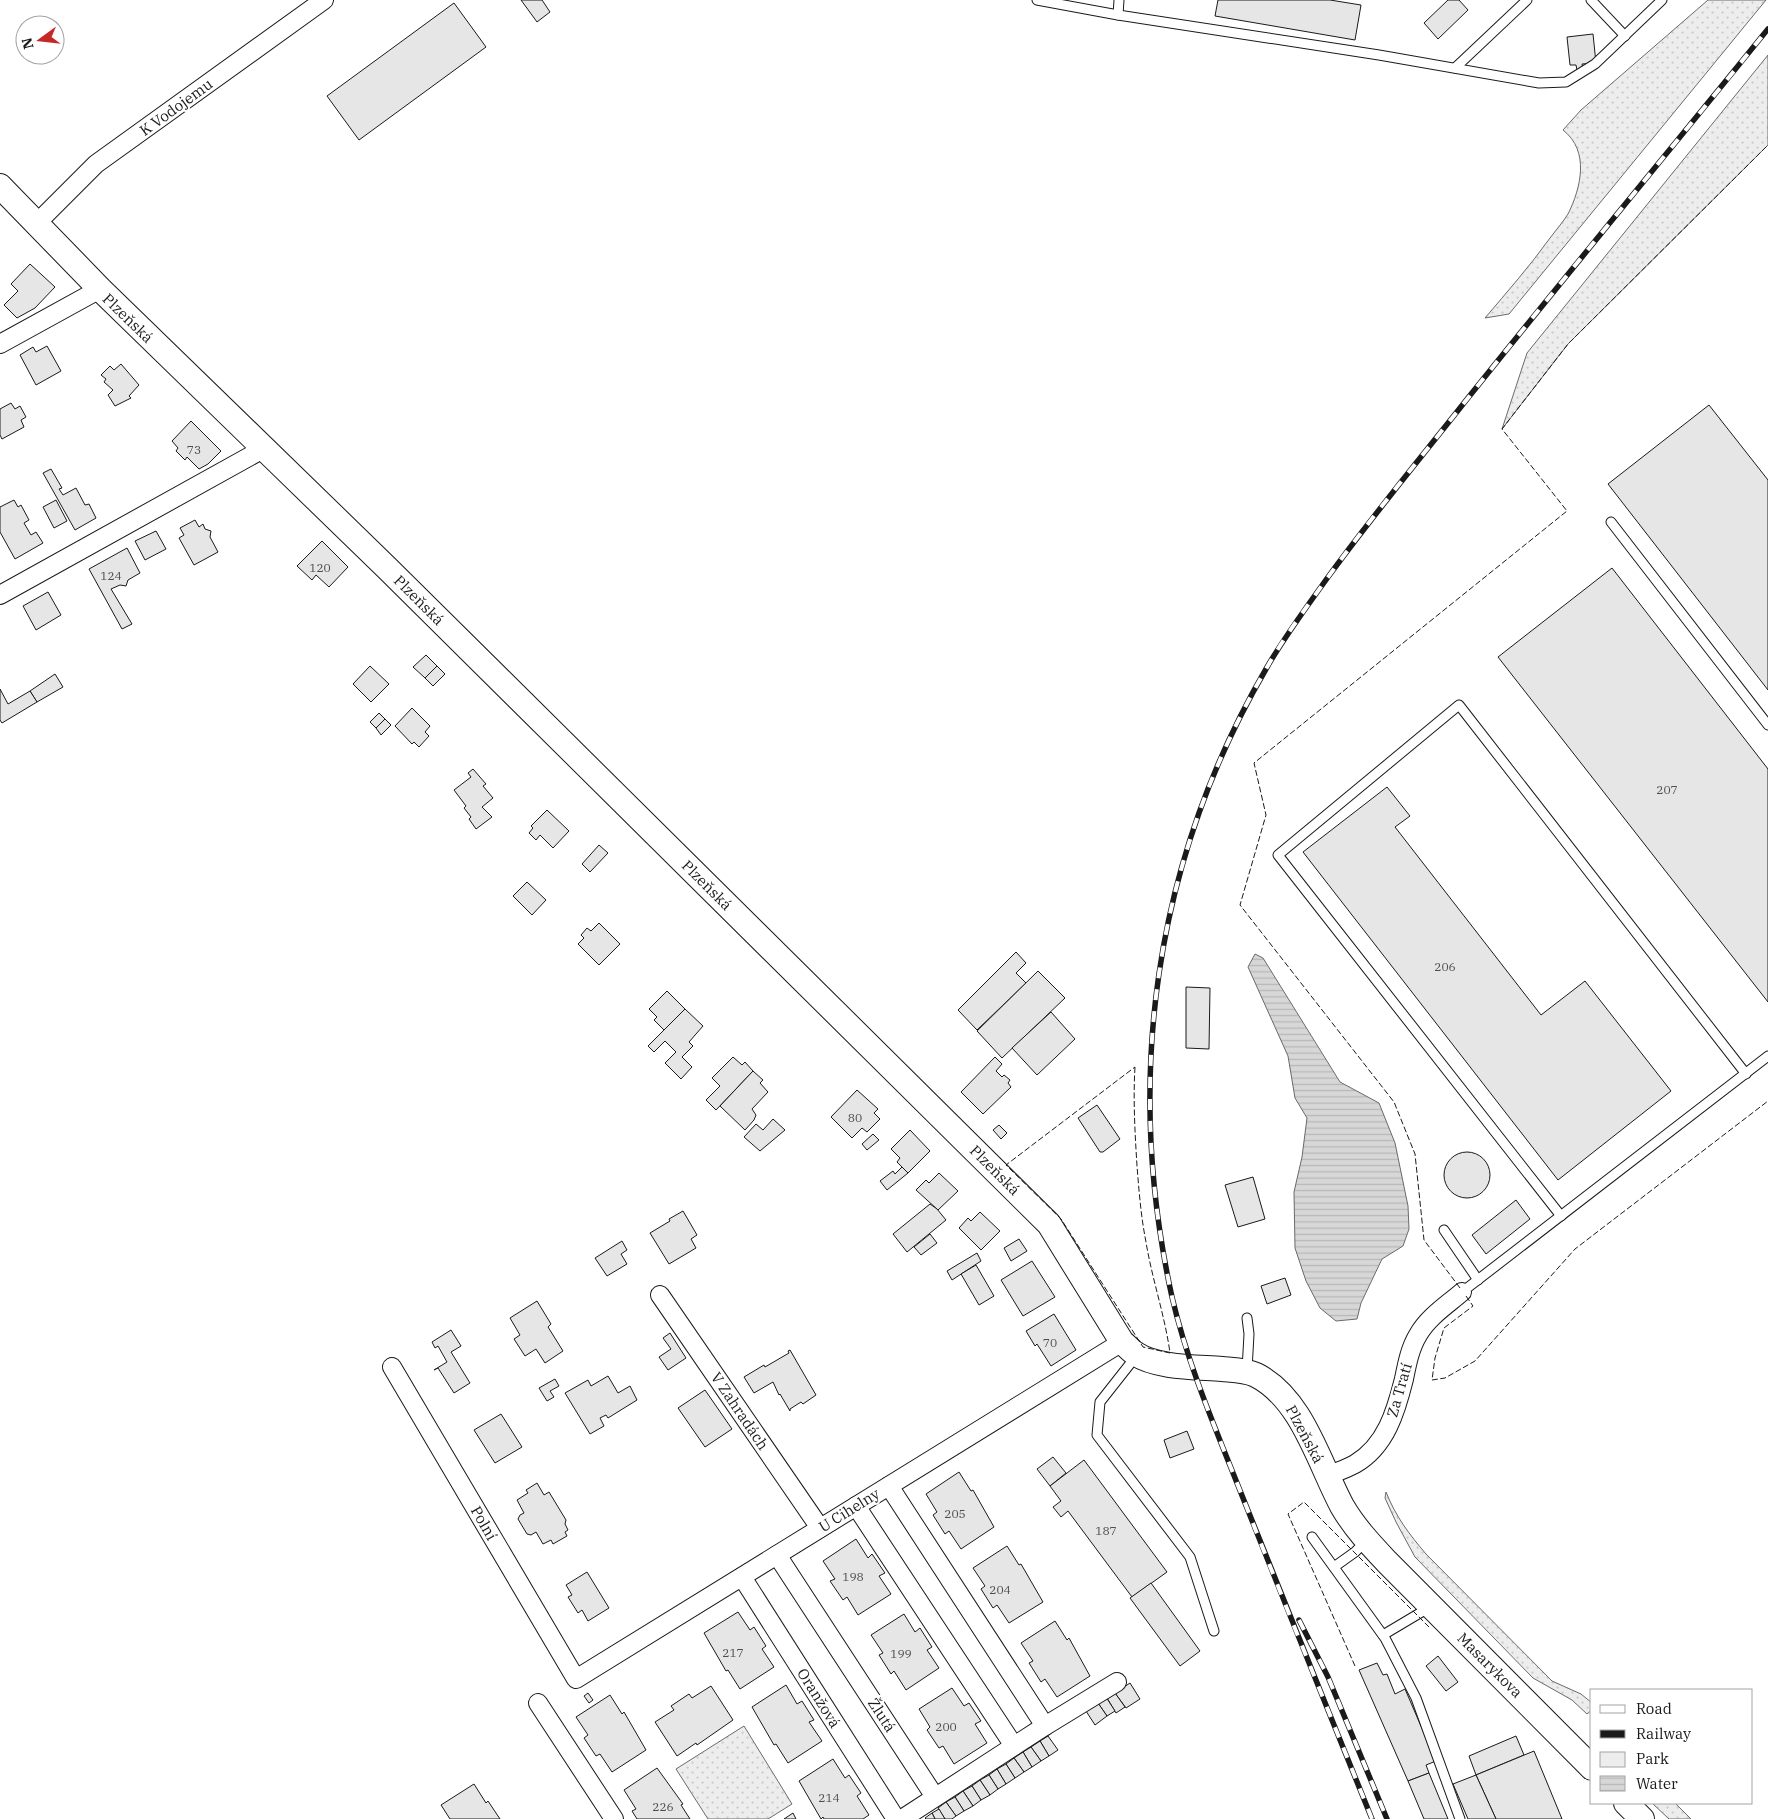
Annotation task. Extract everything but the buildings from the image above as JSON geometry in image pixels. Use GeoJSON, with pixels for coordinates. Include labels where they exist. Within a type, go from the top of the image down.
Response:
{"type":"FeatureCollection","features":[{"type":"Feature","properties":{"kind":"main road","name":"Plzeňská"},"geometry":{"type":"LineString","coordinates":[[0,186],[100,290],[394,575],[1050,1224],[1130,1348],[1178,1366],[1236,1370],[1255,1374],[1286,1398],[1298,1416],[1343,1508],[1388,1562]]}},
{"type":"Feature","properties":{"kind":"main road","name":"Masarykova"},"geometry":{"type":"LineString","coordinates":[[1388,1562],[1590,1766]]}},
{"type":"Feature","properties":{"kind":"street","name":"K Vodojemu"},"geometry":{"type":"LineString","coordinates":[[36,224],[96,164],[324,0]]}},
{"type":"Feature","properties":{"kind":"street"},"geometry":{"type":"LineString","coordinates":[[0,344],[100,290]]}},
{"type":"Feature","properties":{"kind":"street"},"geometry":{"type":"LineString","coordinates":[[0,595],[263,449]]}},
{"type":"Feature","properties":{"kind":"street","name":"Za Tratí"},"geometry":{"type":"LineString","coordinates":[[1327,1476],[1356,1463],[1376,1446],[1388,1430],[1410,1355],[1418,1335],[1430,1319],[1462,1292]]}},
{"type":"Feature","properties":{"kind":"street","name":"V Zahradách"},"geometry":{"type":"LineString","coordinates":[[660,1295],[820,1528]]}},
{"type":"Feature","properties":{"kind":"street","name":"U Cihelny"},"geometry":{"type":"LineString","coordinates":[[576,1679],[889,1486],[1130,1348]]}},
{"type":"Feature","properties":{"kind":"street","name":"Polní"},"geometry":{"type":"LineString","coordinates":[[392,1367],[576,1679]]}},
{"type":"Feature","properties":{"kind":"street"},"geometry":{"type":"LineString","coordinates":[[889,1486],[1045,1726]]}},
{"type":"Feature","properties":{"kind":"street"},"geometry":{"type":"LineString","coordinates":[[856,1506],[1014,1746]]}},
{"type":"Feature","properties":{"kind":"street","name":"Žlutá"},"geometry":{"type":"LineString","coordinates":[[777,1555],[935,1797]]}},
{"type":"Feature","properties":{"kind":"street","name":"Oranžová"},"geometry":{"type":"LineString","coordinates":[[742,1577],[896,1819]]}},
{"type":"Feature","properties":{"kind":"street"},"geometry":{"type":"LineString","coordinates":[[902,1819],[1045,1726],[1117,1682]]}},
{"type":"Feature","properties":{"kind":"street"},"geometry":{"type":"LineString","coordinates":[[538,1703],[614,1819]]}},
{"type":"Feature","properties":{"kind":"lane"},"geometry":{"type":"LineString","coordinates":[[1037,0],[1118,16],[1379,55],[1539,83],[1566,82],[1595,64],[1662,0]]}},
{"type":"Feature","properties":{"kind":"lane"},"geometry":{"type":"LineString","coordinates":[[1118,16],[1119,0]]}},
{"type":"Feature","properties":{"kind":"lane"},"geometry":{"type":"LineString","coordinates":[[1454,68],[1527,0]]}},
{"type":"Feature","properties":{"kind":"lane"},"geometry":{"type":"LineString","coordinates":[[1591,0],[1625,36]]}},
{"type":"Feature","properties":{"kind":"lane"},"geometry":{"type":"LineString","coordinates":[[1611,522],[1768,725]]}},
{"type":"Feature","properties":{"kind":"lane"},"geometry":{"type":"LineString","coordinates":[[1561,1216],[1278,855],[1459,705],[1746,1074]]}},
{"type":"Feature","properties":{"kind":"lane"},"geometry":{"type":"LineString","coordinates":[[1462,1292],[1768,1056]]}},
{"type":"Feature","properties":{"kind":"lane"},"geometry":{"type":"LineString","coordinates":[[1444,1230],[1478,1280]]}},
{"type":"Feature","properties":{"kind":"lane"},"geometry":{"type":"LineString","coordinates":[[1246,1372],[1249,1349],[1247,1318]]}},
{"type":"Feature","properties":{"kind":"lane"},"geometry":{"type":"LineString","coordinates":[[1130,1348],[1100,1402],[1097,1435],[1190,1557],[1214,1631]]}},
{"type":"Feature","properties":{"kind":"lane"},"geometry":{"type":"LineString","coordinates":[[1312,1537],[1383,1635],[1416,1698],[1460,1819]]}},
{"type":"Feature","properties":{"kind":"lane"},"geometry":{"type":"LineString","coordinates":[[1334,1566],[1355,1552],[1368,1540]]}},
{"type":"Feature","properties":{"kind":"lane"},"geometry":{"type":"LineString","coordinates":[[1383,1635],[1432,1606]]}},
{"type":"Feature","properties":{"kind":"green space"},"geometry":{"type":"Polygon","coordinates":[[[1708,0],[1766,0],[1509,314],[1485,318],[1566,217],[1573,204],[1579,182],[1580,159],[1572,139],[1563,130],[1581,110],[1708,0]]]}},
{"type":"Feature","properties":{"kind":"green space"},"geometry":{"type":"Polygon","coordinates":[[[1768,55],[1768,145],[1568,344],[1502,429],[1527,353],[1768,55]]]}},
{"type":"Feature","properties":{"kind":"green space"},"geometry":{"type":"Polygon","coordinates":[[[1386,1492],[1403,1525],[1426,1554],[1552,1681],[1581,1694],[1590,1701],[1590,1712],[1587,1714],[1572,1700],[1533,1678],[1415,1557],[1385,1498],[1386,1492]]]}},
{"type":"Feature","properties":{"kind":"green space"},"geometry":{"type":"Polygon","coordinates":[[[744,1726],[792,1804],[768,1819],[708,1819],[676,1769],[744,1726]]]}},
{"type":"Feature","properties":{"kind":"green space"},"geometry":{"type":"Polygon","coordinates":[[[1653,1804],[1676,1804],[1691,1819],[1669,1819],[1653,1804]]]}},
{"type":"Feature","properties":{"kind":"water"},"geometry":{"type":"Polygon","coordinates":[[[1255,954],[1263,958],[1340,1082],[1379,1103],[1395,1143],[1408,1206],[1409,1229],[1403,1246],[1382,1259],[1361,1303],[1357,1319],[1336,1321],[1320,1308],[1306,1281],[1295,1248],[1294,1192],[1302,1157],[1307,1118],[1295,1098],[1288,1056],[1248,967],[1255,954]]]}},
{"type":"Feature","properties":{"kind":"railway"},"geometry":{"type":"LineString","coordinates":[[1372,1819],[1204,1399],[1186,1348],[1172,1297],[1158,1215],[1151,1134],[1151,1053],[1159,974],[1174,895],[1197,818],[1228,742],[1266,669],[1293,626],[1339,562],[1408,473],[1768,29]]}},
{"type":"Feature","properties":{"kind":"railway"},"geometry":{"type":"LineString","coordinates":[[1299,1620],[1328,1677],[1387,1819]]}},
{"type":"Feature","properties":{"kind":"fence"},"geometry":{"type":"LineString","coordinates":[[1460,1288],[1424,1240],[1415,1154],[1394,1102],[1240,905],[1266,815],[1254,763],[1567,511],[1502,429],[1568,344],[1768,145]]}},
{"type":"Feature","properties":{"kind":"fence"},"geometry":{"type":"LineString","coordinates":[[1135,1067],[1135,1129],[1141,1214],[1170,1353],[1143,1347],[1061,1219],[1006,1165],[1135,1067]]}},
{"type":"Feature","properties":{"kind":"fence"},"geometry":{"type":"LineString","coordinates":[[1466,1296],[1473,1306],[1444,1328],[1435,1358],[1432,1380],[1445,1378],[1475,1361],[1575,1249],[1768,1101]]}},
{"type":"Feature","properties":{"kind":"fence"},"geometry":{"type":"LineString","coordinates":[[1355,1666],[1288,1514],[1304,1502],[1429,1627]]}}]}
